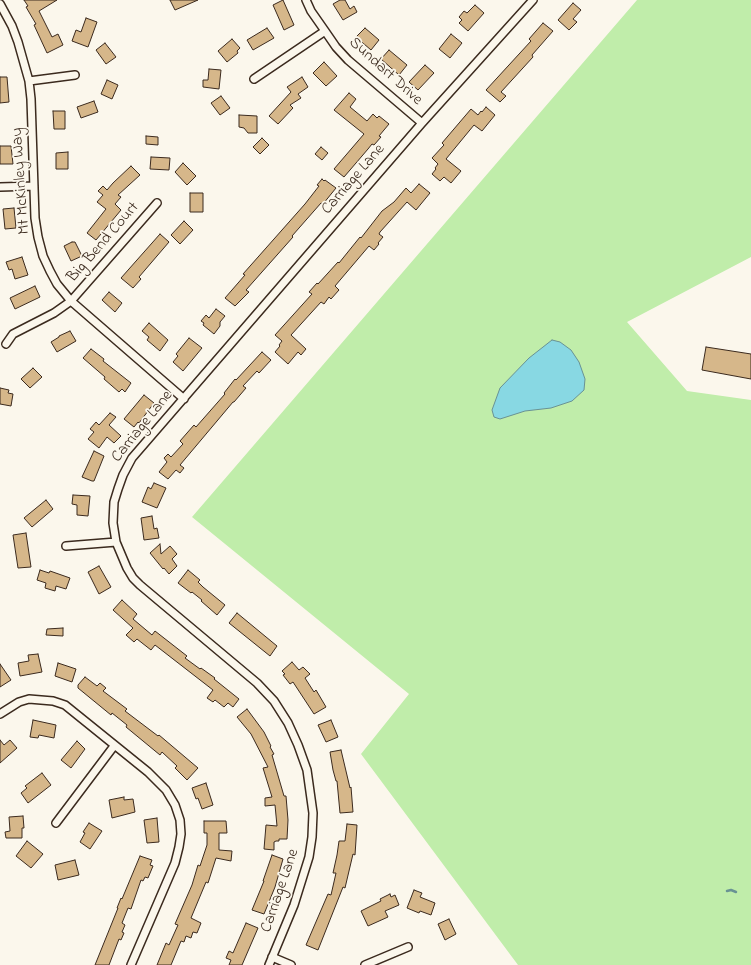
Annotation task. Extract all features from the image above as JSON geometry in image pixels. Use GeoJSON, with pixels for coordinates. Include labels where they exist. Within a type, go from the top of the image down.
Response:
{"type":"FeatureCollection","features":[{"type":"Feature","properties":{"kind":"street","name":"Sundart Drive"},"geometry":{"type":"LineString","coordinates":[[306,0],[311,11],[348,60],[422,123]]}},
{"type":"Feature","properties":{"kind":"street","name":"Carriage Lane"},"geometry":{"type":"LineString","coordinates":[[269,965],[301,885],[312,837],[313,813],[307,770],[288,723],[274,701],[257,683],[140,585],[127,568],[116,542],[113,523],[114,502],[123,475],[132,458],[422,123],[533,0]]}},
{"type":"Feature","properties":{"kind":"street","name":"Mt McKinley Way"},"geometry":{"type":"LineString","coordinates":[[0,4],[12,26],[29,81],[36,224],[43,256],[57,284],[71,301],[184,399]]}},
{"type":"Feature","properties":{"kind":"street"},"geometry":{"type":"LineString","coordinates":[[254,78],[325,31]]}},
{"type":"Feature","properties":{"kind":"street"},"geometry":{"type":"LineString","coordinates":[[29,81],[75,75]]}},
{"type":"Feature","properties":{"kind":"street"},"geometry":{"type":"LineString","coordinates":[[0,187],[34,186]]}},
{"type":"Feature","properties":{"kind":"street","name":"Big Bend Court"},"geometry":{"type":"LineString","coordinates":[[6,344],[13,334],[54,313],[71,301],[157,203]]}},
{"type":"Feature","properties":{"kind":"street"},"geometry":{"type":"LineString","coordinates":[[66,546],[116,542]]}},
{"type":"Feature","properties":{"kind":"street"},"geometry":{"type":"LineString","coordinates":[[0,714],[19,702],[29,699],[53,701],[65,705],[148,772],[166,790],[175,805],[180,820],[179,847],[175,863],[131,965]]}},
{"type":"Feature","properties":{"kind":"street"},"geometry":{"type":"LineString","coordinates":[[56,823],[114,746]]}},
{"type":"Feature","properties":{"kind":"street"},"geometry":{"type":"LineString","coordinates":[[365,965],[408,947]]}},
{"type":"Feature","properties":{"kind":"street"},"geometry":{"type":"LineString","coordinates":[[272,957],[291,965]]}},
{"type":"Feature","properties":{"kind":"green space"},"geometry":{"type":"Polygon","coordinates":[[[637,0],[751,0],[751,257],[627,322],[687,391],[751,400],[751,965],[518,965],[361,754],[409,694],[192,517],[637,0]]]}},
{"type":"Feature","properties":{"kind":"water"},"geometry":{"type":"Polygon","coordinates":[[[552,340],[560,342],[571,350],[579,362],[585,379],[584,390],[572,401],[551,408],[525,411],[500,419],[494,417],[492,410],[500,388],[529,358],[552,340]]]}},
{"type":"Feature","properties":{"kind":"building"},"geometry":{"type":"Polygon","coordinates":[[[24,0],[57,0],[39,11],[52,37],[58,34],[63,45],[47,53],[34,25],[36,24],[26,7],[28,6],[24,0]]]}},
{"type":"Feature","properties":{"kind":"building"},"geometry":{"type":"Polygon","coordinates":[[[170,0],[198,0],[175,10],[170,0]]]}},
{"type":"Feature","properties":{"kind":"building"},"geometry":{"type":"Polygon","coordinates":[[[283,0],[294,25],[284,30],[273,5],[283,0]]]}},
{"type":"Feature","properties":{"kind":"building"},"geometry":{"type":"Polygon","coordinates":[[[340,0],[345,0],[350,9],[354,6],[357,12],[343,20],[333,4],[340,0]]]}},
{"type":"Feature","properties":{"kind":"building"},"geometry":{"type":"Polygon","coordinates":[[[573,3],[581,10],[573,19],[577,22],[569,30],[558,20],[573,3]]]}},
{"type":"Feature","properties":{"kind":"building"},"geometry":{"type":"Polygon","coordinates":[[[475,5],[484,13],[468,31],[459,23],[462,20],[459,17],[464,11],[467,13],[475,5]]]}},
{"type":"Feature","properties":{"kind":"building"},"geometry":{"type":"Polygon","coordinates":[[[86,18],[97,22],[88,47],[72,41],[76,30],[81,32],[86,18]]]}},
{"type":"Feature","properties":{"kind":"building"},"geometry":{"type":"Polygon","coordinates":[[[543,23],[553,31],[532,55],[533,57],[501,92],[506,96],[500,102],[486,90],[531,41],[529,39],[543,23]]]}},
{"type":"Feature","properties":{"kind":"building"},"geometry":{"type":"Polygon","coordinates":[[[267,28],[274,38],[253,50],[247,40],[267,28]]]}},
{"type":"Feature","properties":{"kind":"building"},"geometry":{"type":"Polygon","coordinates":[[[365,28],[379,40],[371,50],[356,37],[365,28]]]}},
{"type":"Feature","properties":{"kind":"building"},"geometry":{"type":"Polygon","coordinates":[[[451,34],[462,43],[450,58],[439,49],[451,34]]]}},
{"type":"Feature","properties":{"kind":"building"},"geometry":{"type":"Polygon","coordinates":[[[232,39],[240,48],[237,51],[238,53],[227,62],[218,51],[232,39]]]}},
{"type":"Feature","properties":{"kind":"building"},"geometry":{"type":"Polygon","coordinates":[[[105,43],[116,57],[106,64],[96,50],[105,43]]]}},
{"type":"Feature","properties":{"kind":"building"},"geometry":{"type":"Polygon","coordinates":[[[389,50],[407,65],[399,75],[381,59],[389,50]]]}},
{"type":"Feature","properties":{"kind":"building"},"geometry":{"type":"Polygon","coordinates":[[[324,62],[337,76],[326,86],[313,73],[324,62]]]}},
{"type":"Feature","properties":{"kind":"building"},"geometry":{"type":"Polygon","coordinates":[[[425,65],[434,73],[418,90],[409,82],[425,65]]]}},
{"type":"Feature","properties":{"kind":"building"},"geometry":{"type":"Polygon","coordinates":[[[209,69],[221,70],[219,89],[203,87],[203,80],[208,80],[209,69]]]}},
{"type":"Feature","properties":{"kind":"building"},"geometry":{"type":"Polygon","coordinates":[[[0,77],[7,77],[9,102],[0,103],[0,77]]]}},
{"type":"Feature","properties":{"kind":"building"},"geometry":{"type":"Polygon","coordinates":[[[302,77],[308,87],[298,94],[301,98],[290,105],[293,108],[278,124],[269,116],[291,92],[287,87],[302,77]]]}},
{"type":"Feature","properties":{"kind":"building"},"geometry":{"type":"Polygon","coordinates":[[[107,80],[118,85],[112,99],[101,94],[107,80]]]}},
{"type":"Feature","properties":{"kind":"building"},"geometry":{"type":"Polygon","coordinates":[[[349,93],[356,99],[350,107],[367,121],[373,114],[377,118],[379,116],[389,124],[379,136],[381,137],[374,145],[372,144],[344,177],[334,169],[364,134],[334,110],[349,93]]]}},
{"type":"Feature","properties":{"kind":"building"},"geometry":{"type":"Polygon","coordinates":[[[221,96],[230,108],[220,115],[211,103],[221,96]]]}},
{"type":"Feature","properties":{"kind":"building"},"geometry":{"type":"Polygon","coordinates":[[[94,101],[98,112],[81,118],[77,107],[94,101]]]}},
{"type":"Feature","properties":{"kind":"building"},"geometry":{"type":"Polygon","coordinates":[[[486,107],[495,115],[482,131],[474,125],[446,159],[461,171],[451,183],[444,177],[440,181],[432,174],[438,164],[432,158],[444,145],[442,143],[471,109],[478,115],[486,107]]]}},
{"type":"Feature","properties":{"kind":"building"},"geometry":{"type":"Polygon","coordinates":[[[53,111],[65,111],[65,129],[54,129],[53,111]]]}},
{"type":"Feature","properties":{"kind":"building"},"geometry":{"type":"Polygon","coordinates":[[[239,115],[257,116],[257,133],[248,133],[244,128],[239,127],[239,115]]]}},
{"type":"Feature","properties":{"kind":"building"},"geometry":{"type":"Polygon","coordinates":[[[146,136],[158,137],[158,145],[146,144],[146,136]]]}},
{"type":"Feature","properties":{"kind":"building"},"geometry":{"type":"Polygon","coordinates":[[[262,138],[269,145],[260,154],[253,147],[262,138]]]}},
{"type":"Feature","properties":{"kind":"building"},"geometry":{"type":"Polygon","coordinates":[[[0,146],[11,146],[13,164],[0,164],[0,146]]]}},
{"type":"Feature","properties":{"kind":"building"},"geometry":{"type":"Polygon","coordinates":[[[321,147],[328,153],[322,160],[315,154],[321,147]]]}},
{"type":"Feature","properties":{"kind":"building"},"geometry":{"type":"Polygon","coordinates":[[[68,152],[68,169],[56,169],[56,153],[68,152]]]}},
{"type":"Feature","properties":{"kind":"building"},"geometry":{"type":"Polygon","coordinates":[[[151,157],[170,158],[169,170],[150,169],[151,157]]]}},
{"type":"Feature","properties":{"kind":"building"},"geometry":{"type":"Polygon","coordinates":[[[183,163],[196,176],[187,185],[175,172],[183,163]]]}},
{"type":"Feature","properties":{"kind":"building"},"geometry":{"type":"Polygon","coordinates":[[[131,166],[140,175],[118,195],[121,197],[115,204],[121,210],[96,240],[87,233],[106,209],[97,202],[103,195],[98,191],[103,186],[107,190],[131,166]]]}},
{"type":"Feature","properties":{"kind":"building"},"geometry":{"type":"Polygon","coordinates":[[[322,179],[336,188],[323,204],[321,203],[292,236],[293,237],[246,290],[249,292],[235,306],[225,298],[245,275],[243,274],[305,204],[319,186],[317,185],[322,179]]]}},
{"type":"Feature","properties":{"kind":"building"},"geometry":{"type":"Polygon","coordinates":[[[419,184],[430,193],[416,210],[407,202],[380,232],[379,234],[383,237],[374,250],[369,246],[335,286],[339,290],[331,299],[329,297],[324,304],[321,302],[291,335],[306,349],[301,355],[298,352],[288,364],[275,352],[282,341],[275,335],[312,294],[309,292],[338,262],[339,263],[382,211],[394,202],[406,188],[411,193],[419,184]]]}},
{"type":"Feature","properties":{"kind":"building"},"geometry":{"type":"Polygon","coordinates":[[[190,193],[203,193],[203,212],[190,212],[190,193]]]}},
{"type":"Feature","properties":{"kind":"building"},"geometry":{"type":"Polygon","coordinates":[[[14,208],[16,228],[5,229],[3,209],[14,208]]]}},
{"type":"Feature","properties":{"kind":"building"},"geometry":{"type":"Polygon","coordinates":[[[184,221],[193,230],[180,244],[171,235],[184,221]]]}},
{"type":"Feature","properties":{"kind":"building"},"geometry":{"type":"Polygon","coordinates":[[[160,234],[169,242],[139,277],[141,279],[133,288],[121,278],[160,234]]]}},
{"type":"Feature","properties":{"kind":"building"},"geometry":{"type":"Polygon","coordinates":[[[75,242],[82,256],[71,261],[64,246],[75,242]]]}},
{"type":"Feature","properties":{"kind":"building"},"geometry":{"type":"Polygon","coordinates":[[[22,257],[28,275],[15,279],[12,269],[9,270],[6,262],[22,257]]]}},
{"type":"Feature","properties":{"kind":"building"},"geometry":{"type":"Polygon","coordinates":[[[35,286],[40,297],[15,309],[10,298],[35,286]]]}},
{"type":"Feature","properties":{"kind":"building"},"geometry":{"type":"Polygon","coordinates":[[[109,292],[122,303],[115,312],[102,300],[109,292]]]}},
{"type":"Feature","properties":{"kind":"building"},"geometry":{"type":"Polygon","coordinates":[[[216,309],[225,316],[214,334],[203,325],[204,323],[201,321],[206,315],[209,318],[216,309]]]}},
{"type":"Feature","properties":{"kind":"building"},"geometry":{"type":"Polygon","coordinates":[[[149,323],[168,340],[160,351],[147,340],[149,337],[142,331],[149,323]]]}},
{"type":"Feature","properties":{"kind":"building"},"geometry":{"type":"Polygon","coordinates":[[[70,331],[76,341],[57,352],[51,342],[70,331]]]}},
{"type":"Feature","properties":{"kind":"building"},"geometry":{"type":"Polygon","coordinates":[[[189,338],[202,348],[183,371],[173,362],[178,356],[176,354],[189,338]]]}},
{"type":"Feature","properties":{"kind":"building"},"geometry":{"type":"Polygon","coordinates":[[[706,347],[751,354],[751,379],[702,370],[706,347]]]}},
{"type":"Feature","properties":{"kind":"building"},"geometry":{"type":"Polygon","coordinates":[[[91,349],[104,359],[103,361],[131,383],[125,392],[122,389],[119,392],[104,379],[105,377],[83,358],[91,349]]]}},
{"type":"Feature","properties":{"kind":"building"},"geometry":{"type":"Polygon","coordinates":[[[262,352],[271,360],[259,373],[257,371],[243,386],[246,388],[180,465],[184,468],[180,473],[176,470],[168,479],[159,472],[167,462],[164,458],[168,454],[171,457],[183,444],[180,441],[194,425],[196,427],[225,394],[224,393],[235,379],[236,380],[262,352]]]}},
{"type":"Feature","properties":{"kind":"building"},"geometry":{"type":"Polygon","coordinates":[[[33,368],[42,377],[30,388],[21,379],[33,368]]]}},
{"type":"Feature","properties":{"kind":"building"},"geometry":{"type":"Polygon","coordinates":[[[0,388],[9,390],[8,393],[13,394],[11,406],[0,404],[0,388]]]}},
{"type":"Feature","properties":{"kind":"building"},"geometry":{"type":"Polygon","coordinates":[[[144,395],[154,403],[139,423],[138,422],[134,427],[124,419],[144,395]]]}},
{"type":"Feature","properties":{"kind":"building"},"geometry":{"type":"Polygon","coordinates":[[[110,413],[116,417],[109,425],[121,436],[114,443],[107,437],[99,448],[88,439],[94,432],[90,429],[96,422],[99,425],[110,413]]]}},
{"type":"Feature","properties":{"kind":"building"},"geometry":{"type":"Polygon","coordinates":[[[94,451],[104,456],[94,481],[92,481],[82,477],[94,451]]]}},
{"type":"Feature","properties":{"kind":"building"},"geometry":{"type":"Polygon","coordinates":[[[154,483],[166,488],[157,508],[142,502],[148,487],[151,489],[154,483]]]}},
{"type":"Feature","properties":{"kind":"building"},"geometry":{"type":"Polygon","coordinates":[[[73,495],[90,496],[88,516],[77,515],[77,505],[72,504],[73,495]]]}},
{"type":"Feature","properties":{"kind":"building"},"geometry":{"type":"Polygon","coordinates":[[[46,500],[53,509],[32,527],[24,518],[46,500]]]}},
{"type":"Feature","properties":{"kind":"building"},"geometry":{"type":"Polygon","coordinates":[[[152,516],[154,529],[157,528],[159,538],[144,540],[141,518],[152,516]]]}},
{"type":"Feature","properties":{"kind":"building"},"geometry":{"type":"Polygon","coordinates":[[[26,533],[31,567],[18,568],[13,535],[26,533]]]}},
{"type":"Feature","properties":{"kind":"building"},"geometry":{"type":"Polygon","coordinates":[[[160,544],[161,554],[170,546],[177,554],[172,559],[177,566],[169,574],[150,553],[160,544]]]}},
{"type":"Feature","properties":{"kind":"building"},"geometry":{"type":"Polygon","coordinates":[[[99,566],[111,587],[99,594],[88,572],[99,566]]]}},
{"type":"Feature","properties":{"kind":"building"},"geometry":{"type":"Polygon","coordinates":[[[40,570],[49,573],[50,571],[70,578],[66,589],[56,586],[55,591],[45,588],[46,583],[37,580],[40,570]]]}},
{"type":"Feature","properties":{"kind":"building"},"geometry":{"type":"Polygon","coordinates":[[[188,570],[200,580],[198,582],[203,587],[225,605],[217,615],[201,601],[202,600],[178,583],[188,570]]]}},
{"type":"Feature","properties":{"kind":"building"},"geometry":{"type":"Polygon","coordinates":[[[122,600],[137,614],[133,619],[152,635],[155,631],[187,656],[185,658],[215,678],[214,679],[239,699],[233,707],[228,703],[224,707],[215,700],[213,702],[207,698],[213,690],[155,645],[151,650],[137,639],[134,642],[126,635],[133,628],[113,610],[122,600]]]}},
{"type":"Feature","properties":{"kind":"building"},"geometry":{"type":"Polygon","coordinates":[[[237,613],[277,646],[270,656],[229,623],[237,613]]]}},
{"type":"Feature","properties":{"kind":"building"},"geometry":{"type":"Polygon","coordinates":[[[63,628],[63,636],[46,635],[47,629],[63,628]]]}},
{"type":"Feature","properties":{"kind":"building"},"geometry":{"type":"Polygon","coordinates":[[[38,654],[42,672],[20,676],[18,663],[29,661],[28,655],[38,654]]]}},
{"type":"Feature","properties":{"kind":"building"},"geometry":{"type":"Polygon","coordinates":[[[292,662],[299,670],[303,667],[310,674],[305,678],[314,692],[316,690],[326,707],[314,714],[293,682],[290,684],[283,675],[285,674],[282,671],[292,662]]]}},
{"type":"Feature","properties":{"kind":"building"},"geometry":{"type":"Polygon","coordinates":[[[58,663],[76,669],[72,682],[55,676],[58,663]]]}},
{"type":"Feature","properties":{"kind":"building"},"geometry":{"type":"Polygon","coordinates":[[[0,664],[11,680],[0,687],[0,664]]]}},
{"type":"Feature","properties":{"kind":"building"},"geometry":{"type":"Polygon","coordinates":[[[85,677],[97,686],[100,683],[106,688],[103,691],[127,709],[125,711],[158,736],[159,735],[198,768],[187,780],[175,768],[177,766],[162,752],[160,755],[126,727],[127,725],[112,713],[111,715],[78,688],[78,685],[85,677]]]}},
{"type":"Feature","properties":{"kind":"building"},"geometry":{"type":"Polygon","coordinates":[[[247,709],[264,732],[271,746],[270,747],[274,754],[272,755],[284,796],[286,796],[288,820],[287,839],[279,839],[279,841],[274,842],[274,850],[264,849],[266,825],[277,826],[275,805],[265,806],[265,798],[272,797],[263,768],[268,767],[251,734],[237,717],[247,709]]]}},
{"type":"Feature","properties":{"kind":"building"},"geometry":{"type":"Polygon","coordinates":[[[33,720],[56,725],[54,738],[39,735],[38,738],[30,737],[33,720]]]}},
{"type":"Feature","properties":{"kind":"building"},"geometry":{"type":"Polygon","coordinates":[[[331,720],[338,737],[326,742],[318,725],[331,720]]]}},
{"type":"Feature","properties":{"kind":"building"},"geometry":{"type":"Polygon","coordinates":[[[0,740],[4,745],[10,740],[17,748],[0,763],[0,740]]]}},
{"type":"Feature","properties":{"kind":"building"},"geometry":{"type":"Polygon","coordinates":[[[77,741],[85,749],[71,768],[61,760],[77,741]]]}},
{"type":"Feature","properties":{"kind":"building"},"geometry":{"type":"Polygon","coordinates":[[[341,750],[350,788],[351,787],[353,812],[340,813],[337,781],[333,770],[330,752],[341,750]]]}},
{"type":"Feature","properties":{"kind":"building"},"geometry":{"type":"Polygon","coordinates":[[[42,773],[51,785],[28,803],[21,793],[27,788],[25,786],[42,773]]]}},
{"type":"Feature","properties":{"kind":"building"},"geometry":{"type":"Polygon","coordinates":[[[206,783],[213,805],[202,809],[192,788],[206,783]]]}},
{"type":"Feature","properties":{"kind":"building"},"geometry":{"type":"Polygon","coordinates":[[[124,797],[124,800],[133,799],[135,812],[112,818],[109,800],[124,797]]]}},
{"type":"Feature","properties":{"kind":"building"},"geometry":{"type":"Polygon","coordinates":[[[23,816],[24,828],[22,828],[22,838],[6,838],[5,832],[10,831],[9,817],[23,816]]]}},
{"type":"Feature","properties":{"kind":"building"},"geometry":{"type":"Polygon","coordinates":[[[157,818],[159,842],[147,843],[144,820],[157,818]]]}},
{"type":"Feature","properties":{"kind":"building"},"geometry":{"type":"Polygon","coordinates":[[[204,821],[226,821],[227,833],[219,833],[219,850],[232,851],[231,861],[216,858],[208,883],[206,882],[191,918],[201,923],[197,933],[193,932],[191,938],[186,936],[184,942],[181,941],[171,965],[157,965],[166,943],[169,945],[178,925],[175,924],[192,885],[198,865],[200,866],[207,845],[207,833],[204,833],[204,821]]]}},
{"type":"Feature","properties":{"kind":"building"},"geometry":{"type":"Polygon","coordinates":[[[89,823],[102,831],[90,849],[80,842],[85,833],[83,832],[89,823]]]}},
{"type":"Feature","properties":{"kind":"building"},"geometry":{"type":"Polygon","coordinates":[[[347,824],[357,825],[355,855],[353,854],[345,888],[343,887],[318,950],[306,945],[328,894],[331,895],[336,873],[333,873],[339,841],[345,841],[347,824]]]}},
{"type":"Feature","properties":{"kind":"building"},"geometry":{"type":"Polygon","coordinates":[[[27,841],[43,854],[31,868],[16,856],[27,841]]]}},
{"type":"Feature","properties":{"kind":"building"},"geometry":{"type":"Polygon","coordinates":[[[272,855],[283,859],[275,887],[264,914],[252,910],[264,881],[272,855]]]}},
{"type":"Feature","properties":{"kind":"building"},"geometry":{"type":"Polygon","coordinates":[[[140,856],[152,860],[150,865],[153,866],[148,878],[145,877],[143,881],[141,880],[131,909],[128,908],[122,923],[125,925],[122,932],[124,933],[121,940],[119,939],[109,965],[95,965],[121,898],[122,899],[140,856]]]}},
{"type":"Feature","properties":{"kind":"building"},"geometry":{"type":"Polygon","coordinates":[[[75,860],[79,875],[58,880],[55,865],[75,860]]]}},
{"type":"Feature","properties":{"kind":"building"},"geometry":{"type":"Polygon","coordinates":[[[414,890],[422,893],[420,897],[435,903],[431,915],[420,911],[419,913],[407,908],[414,890]]]}},
{"type":"Feature","properties":{"kind":"building"},"geometry":{"type":"Polygon","coordinates":[[[390,894],[391,897],[395,895],[399,905],[385,911],[388,917],[368,926],[361,911],[381,901],[380,899],[390,894]]]}},
{"type":"Feature","properties":{"kind":"building"},"geometry":{"type":"Polygon","coordinates":[[[449,919],[456,934],[445,940],[438,924],[449,919]]]}},
{"type":"Feature","properties":{"kind":"building"},"geometry":{"type":"Polygon","coordinates":[[[246,923],[258,928],[242,965],[229,965],[231,960],[226,958],[229,951],[233,953],[246,923]]]}},
{"type":"Feature","properties":{"kind":"waterway"},"geometry":{"type":"LineString","coordinates":[[727,891],[731,890],[736,892]]}}]}
